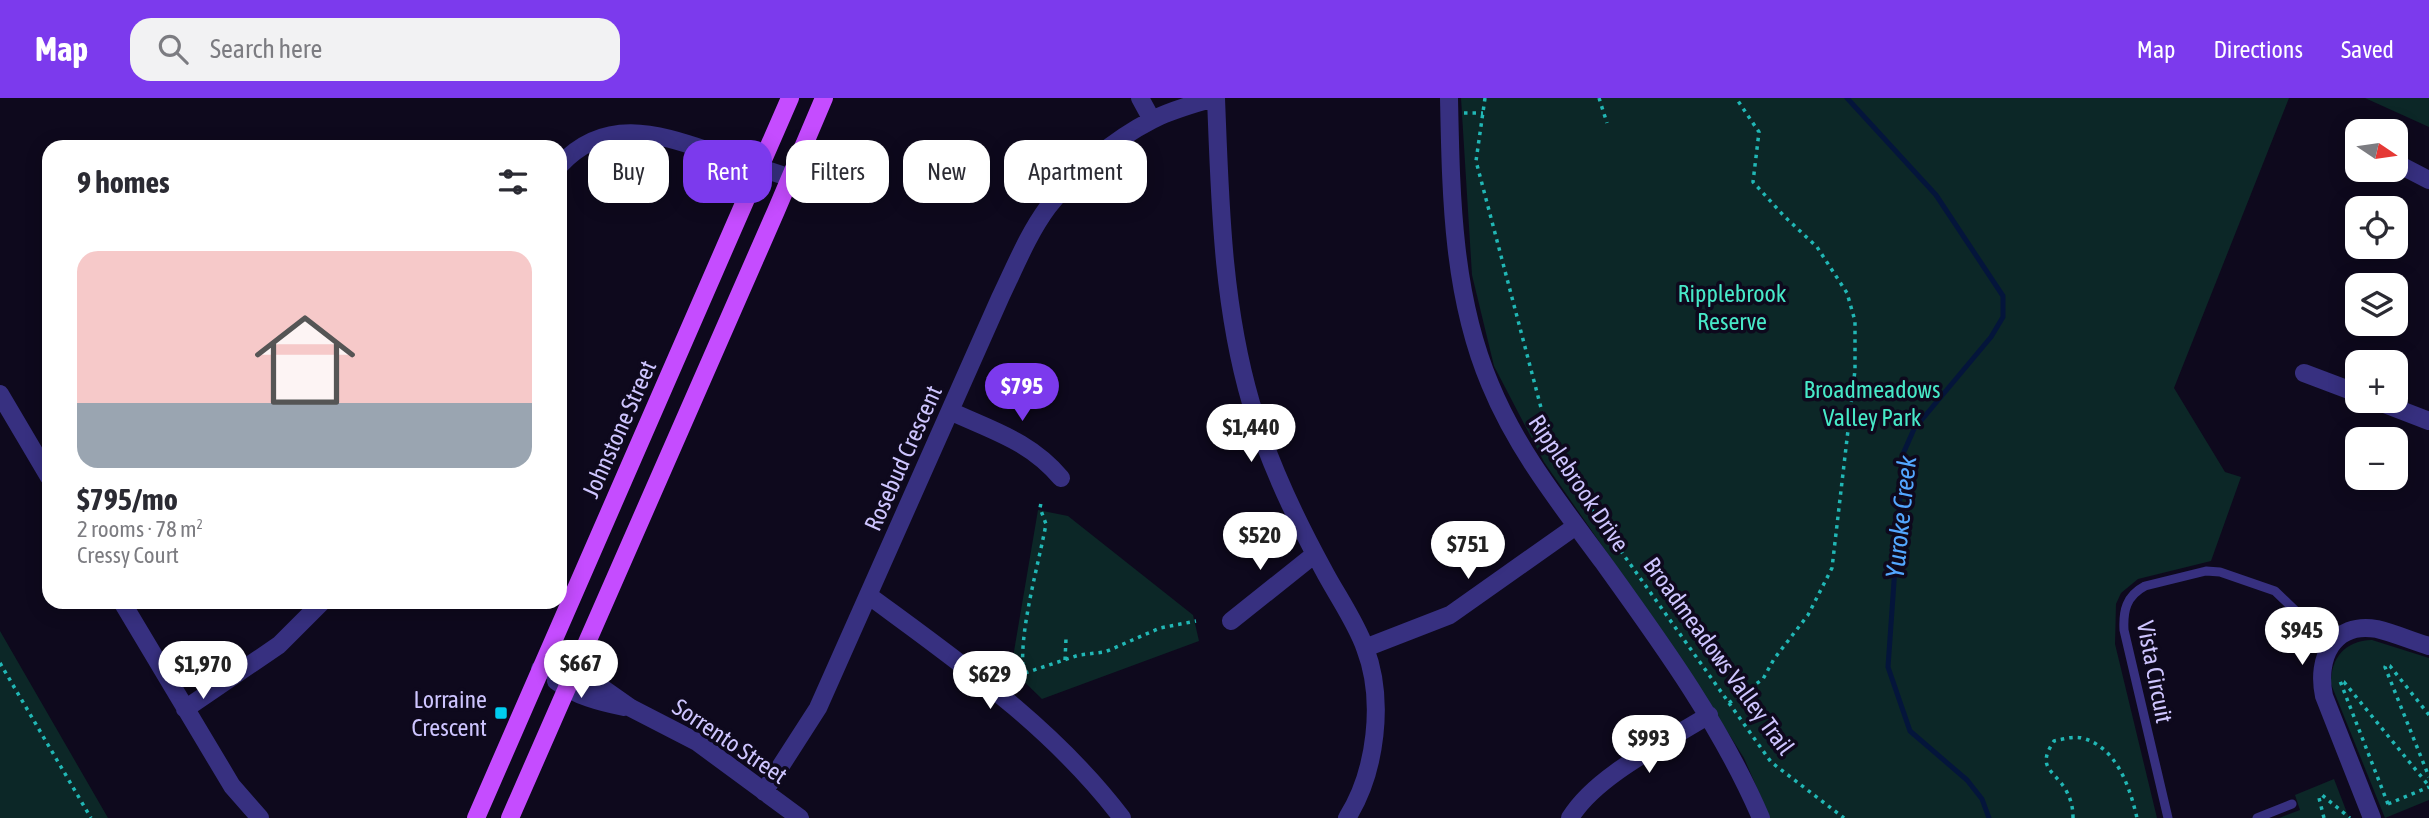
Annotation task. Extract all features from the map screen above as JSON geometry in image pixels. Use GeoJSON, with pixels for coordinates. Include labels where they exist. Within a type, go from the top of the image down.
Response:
{"type":"FeatureCollection","features":[{"type":"Feature","properties":{"kind":"main road","name":"Johnstone Street"},"geometry":{"type":"LineString","coordinates":[[772,141],[790,98]]}},
{"type":"Feature","properties":{"kind":"main road"},"geometry":{"type":"LineString","coordinates":[[807,140],[824,98]]}},
{"type":"Feature","properties":{"kind":"main road"},"geometry":{"type":"LineString","coordinates":[[510,818],[786,189]]}},
{"type":"Feature","properties":{"kind":"main road","name":"Johnstone Street"},"geometry":{"type":"LineString","coordinates":[[567,607],[746,203]]}},
{"type":"Feature","properties":{"kind":"main road","name":"Johnstone Street"},"geometry":{"type":"LineString","coordinates":[[476,818],[566,609]]}},
{"type":"Feature","properties":{"kind":"street"},"geometry":{"type":"LineString","coordinates":[[1140,98],[1152,120]]}},
{"type":"Feature","properties":{"kind":"street"},"geometry":{"type":"LineString","coordinates":[[1214,98],[1224,268],[1235,339],[1251,402],[1284,494],[1365,648],[1373,681],[1375,718],[1371,754],[1362,787],[1347,818]]}},
{"type":"Feature","properties":{"kind":"street","name":"Rosebud Crescent"},"geometry":{"type":"LineString","coordinates":[[764,792],[818,708],[1024,248],[1048,207],[1106,150],[1152,120],[1214,98]]}},
{"type":"Feature","properties":{"kind":"street","name":"Ripplebrook Drive"},"geometry":{"type":"LineString","coordinates":[[1449,98],[1454,238],[1461,284],[1474,336],[1490,383],[1528,459],[1672,659],[1709,715],[1761,818]]}},
{"type":"Feature","properties":{"kind":"street"},"geometry":{"type":"LineString","coordinates":[[567,157],[597,139],[617,134],[636,132],[661,135],[683,142]]}},
{"type":"Feature","properties":{"kind":"street"},"geometry":{"type":"LineString","coordinates":[[2408,169],[2429,180]]}},
{"type":"Feature","properties":{"kind":"street"},"geometry":{"type":"LineString","coordinates":[[2304,373],[2345,388]]}},
{"type":"Feature","properties":{"kind":"street"},"geometry":{"type":"LineString","coordinates":[[0,394],[42,465]]}},
{"type":"Feature","properties":{"kind":"street"},"geometry":{"type":"LineString","coordinates":[[950,411],[1028,447],[1047,461],[1061,478]]}},
{"type":"Feature","properties":{"kind":"street"},"geometry":{"type":"LineString","coordinates":[[2408,413],[2429,421]]}},
{"type":"Feature","properties":{"kind":"street"},"geometry":{"type":"LineString","coordinates":[[1365,648],[1450,615],[1576,526]]}},
{"type":"Feature","properties":{"kind":"street"},"geometry":{"type":"LineString","coordinates":[[1231,621],[1315,554]]}},
{"type":"Feature","properties":{"kind":"street"},"geometry":{"type":"LineString","coordinates":[[868,595],[1000,694],[1040,728],[1122,818]]}},
{"type":"Feature","properties":{"kind":"street"},"geometry":{"type":"LineString","coordinates":[[126,609],[232,786],[260,818]]}},
{"type":"Feature","properties":{"kind":"street"},"geometry":{"type":"LineString","coordinates":[[185,709],[279,645],[316,609]]}},
{"type":"Feature","properties":{"kind":"street"},"geometry":{"type":"LineString","coordinates":[[2372,818],[2324,696],[2320,677],[2322,660],[2331,645],[2343,634],[2361,628],[2377,629],[2429,646]]}},
{"type":"Feature","properties":{"kind":"street","name":"Sorrento Street"},"geometry":{"type":"LineString","coordinates":[[540,668],[570,682],[604,689],[631,708],[697,742],[800,818]]}},
{"type":"Feature","properties":{"kind":"street"},"geometry":{"type":"LineString","coordinates":[[1570,818],[1587,794],[1603,780],[1709,715]]}},
{"type":"Feature","properties":{"kind":"lane","name":"Vista Circuit"},"geometry":{"type":"LineString","coordinates":[[2168,818],[2124,631],[2126,606],[2136,591],[2145,586],[2206,571],[2220,572],[2275,591],[2331,645]]}},
{"type":"Feature","properties":{"kind":"lane"},"geometry":{"type":"LineString","coordinates":[[2257,818],[2292,804]]}},
{"type":"Feature","properties":{"kind":"path","name":"Broadmeadows Valley Trail"},"geometry":{"type":"LineString","coordinates":[[1485,98],[1476,161],[1554,457],[1771,762],[1844,818]]}},
{"type":"Feature","properties":{"kind":"path"},"geometry":{"type":"LineString","coordinates":[[1599,98],[1607,123]]}},
{"type":"Feature","properties":{"kind":"path"},"geometry":{"type":"LineString","coordinates":[[1729,703],[1763,679],[1774,659],[1808,615],[1832,568],[1855,370],[1855,321],[1846,293],[1817,247],[1753,182],[1759,132],[1736,98]]}},
{"type":"Feature","properties":{"kind":"path"},"geometry":{"type":"LineString","coordinates":[[1024,674],[1022,663],[1025,634],[1046,524],[1040,508],[1041,503]]}},
{"type":"Feature","properties":{"kind":"path"},"geometry":{"type":"LineString","coordinates":[[1011,682],[1024,674],[1079,655],[1105,652],[1160,628],[1196,621]]}},
{"type":"Feature","properties":{"kind":"path"},"geometry":{"type":"LineString","coordinates":[[1065,660],[1066,639]]}},
{"type":"Feature","properties":{"kind":"path"},"geometry":{"type":"LineString","coordinates":[[0,663],[91,818]]}},
{"type":"Feature","properties":{"kind":"path"},"geometry":{"type":"LineString","coordinates":[[2429,715],[2390,666],[2386,665],[2429,777]]}},
{"type":"Feature","properties":{"kind":"path"},"geometry":{"type":"LineString","coordinates":[[2340,681],[2344,682],[2429,787],[2389,804],[2340,681]]}},
{"type":"Feature","properties":{"kind":"path"},"geometry":{"type":"LineString","coordinates":[[2073,818],[2073,804],[2064,788],[2047,769],[2046,753],[2054,741],[2070,738],[2083,738],[2102,750],[2122,771],[2137,818]]}},
{"type":"Feature","properties":{"kind":"path"},"geometry":{"type":"LineString","coordinates":[[2324,818],[2319,798],[2322,795],[2350,818]]}},
{"type":"Feature","properties":{"kind":"green space","name":"Broadmeadows Valley Park"},"geometry":{"type":"Polygon","coordinates":[[[1461,98],[2289,98],[2174,388],[2225,472],[2241,477],[2211,561],[2138,579],[2121,593],[2116,604],[2115,644],[2157,818],[1770,818],[1744,758],[1685,665],[1544,462],[1494,366],[1472,275],[1461,98]]]}},
{"type":"Feature","properties":{"kind":"green space"},"geometry":{"type":"Polygon","coordinates":[[[2365,98],[2429,98],[2429,127],[2365,98]]]}},
{"type":"Feature","properties":{"kind":"green space"},"geometry":{"type":"Polygon","coordinates":[[[1038,510],[1068,516],[1193,615],[1199,641],[1042,699],[1011,669],[1038,510]]]}},
{"type":"Feature","properties":{"kind":"green space"},"geometry":{"type":"Polygon","coordinates":[[[0,631],[108,818],[0,818],[0,631]]]}},
{"type":"Feature","properties":{"kind":"green space"},"geometry":{"type":"Polygon","coordinates":[[[2372,640],[2429,658],[2429,800],[2385,818],[2331,684],[2334,666],[2341,652],[2354,644],[2372,640]]]}},
{"type":"Feature","properties":{"kind":"green space"},"geometry":{"type":"Polygon","coordinates":[[[2334,779],[2349,818],[2279,818],[2300,810],[2295,795],[2334,779]]]}},
{"type":"Feature","properties":{"kind":"waterway","name":"Yuroke Creek"},"geometry":{"type":"LineString","coordinates":[[1847,98],[1936,195],[2003,296],[2003,317],[1991,337],[1914,429],[1903,454],[1888,667],[1910,731],[1967,780],[1982,799],[1989,818]]}},
{"type":"Feature","properties":{"kind":"place","name":"Lorraine Crescent"},"geometry":{"type":"Point","coordinates":[501,713]}},
{"type":"Feature","properties":{"kind":"park label","name":"Ripplebrook Reserve"},"geometry":{"type":"Point","coordinates":[1732,307]}}]}
